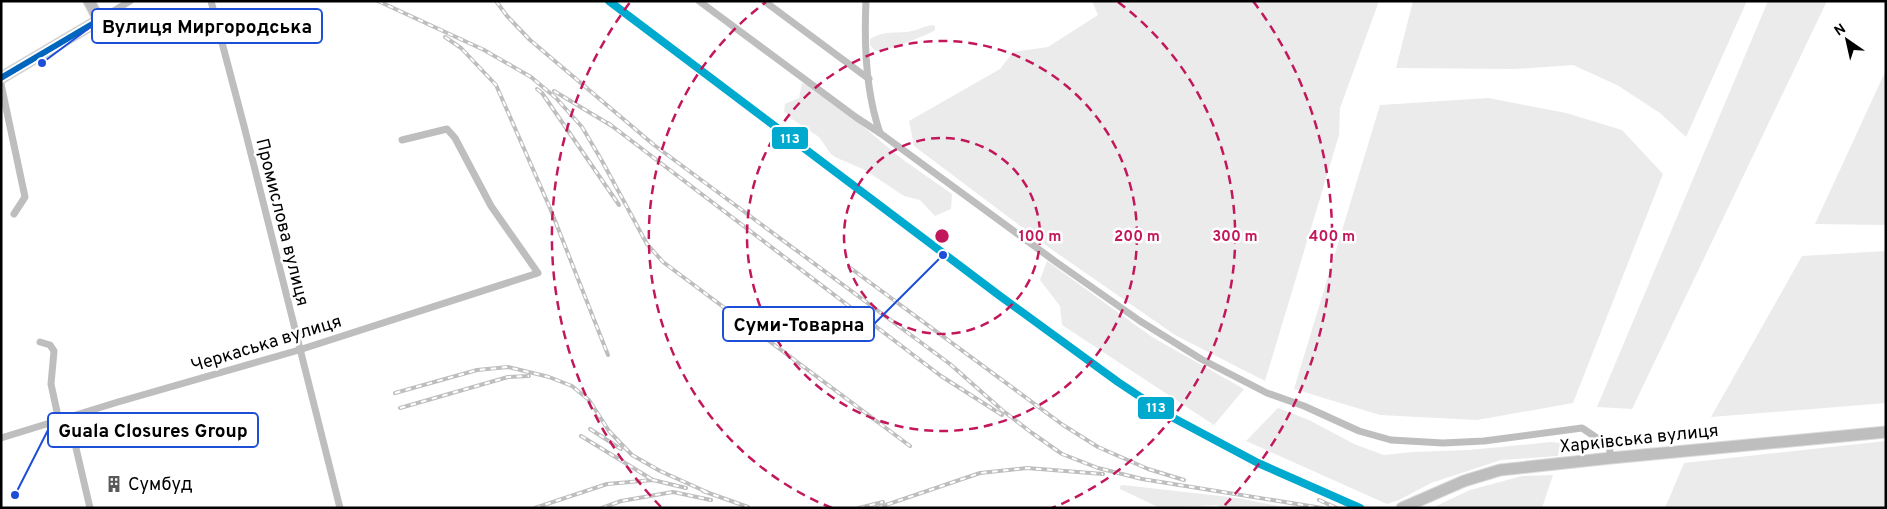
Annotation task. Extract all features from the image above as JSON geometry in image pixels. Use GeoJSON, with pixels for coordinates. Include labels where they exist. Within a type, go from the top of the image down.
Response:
{"type":"FeatureCollection","features":[{"type":"Feature","properties":{"kind":"main road"},"geometry":{"type":"LineString","coordinates":[[1,78],[99,20],[89,1]]}},
{"type":"Feature","properties":{"kind":"main road","name":"Харківська вулиця"},"geometry":{"type":"LineString","coordinates":[[1405,506],[1464,481],[1500,470],[1886,432]]}},
{"type":"Feature","properties":{"kind":"street"},"geometry":{"type":"LineString","coordinates":[[99,20],[130,1]]}},
{"type":"Feature","properties":{"kind":"street","name":"Промислова вулиця"},"geometry":{"type":"LineString","coordinates":[[211,1],[340,508]]}},
{"type":"Feature","properties":{"kind":"street"},"geometry":{"type":"LineString","coordinates":[[699,1],[857,118],[880,132],[1056,262],[1140,321],[1201,359],[1267,393],[1304,406],[1359,431],[1391,440],[1451,443],[1484,441],[1582,428],[1609,446],[1611,458]]}},
{"type":"Feature","properties":{"kind":"street"},"geometry":{"type":"LineString","coordinates":[[764,1],[869,79]]}},
{"type":"Feature","properties":{"kind":"street"},"geometry":{"type":"LineString","coordinates":[[866,1],[865,24],[869,79],[873,113],[880,132]]}},
{"type":"Feature","properties":{"kind":"street"},"geometry":{"type":"LineString","coordinates":[[1,84],[25,197],[14,214]]}},
{"type":"Feature","properties":{"kind":"street","name":"Черкаська вулиця"},"geometry":{"type":"LineString","coordinates":[[1,438],[299,350],[538,273],[491,206],[455,138],[447,129],[402,140]]}},
{"type":"Feature","properties":{"kind":"street"},"geometry":{"type":"LineString","coordinates":[[40,342],[50,345],[54,351],[51,384],[59,421]]}},
{"type":"Feature","properties":{"kind":"street"},"geometry":{"type":"LineString","coordinates":[[69,418],[90,508]]}},
{"type":"Feature","properties":{"kind":"shaded area"},"geometry":{"type":"Polygon","coordinates":[[[1092,1],[1379,1],[1340,108],[1339,135],[1265,381],[1175,335],[1051,249],[914,146],[909,121],[1000,69],[1013,52],[1048,47],[1098,15],[1092,1]]]}},
{"type":"Feature","properties":{"kind":"shaded area"},"geometry":{"type":"Polygon","coordinates":[[[1413,1],[1747,1],[1686,137],[1660,113],[1617,85],[1573,65],[1515,69],[1396,68],[1413,1]]]}},
{"type":"Feature","properties":{"kind":"shaded area"},"geometry":{"type":"Polygon","coordinates":[[[1768,1],[1827,1],[1632,409],[1597,407],[1768,1]]]}},
{"type":"Feature","properties":{"kind":"shaded area"},"geometry":{"type":"Polygon","coordinates":[[[931,25],[935,26],[935,30],[890,49],[878,51],[870,45],[870,39],[879,35],[910,31],[931,25]]]}},
{"type":"Feature","properties":{"kind":"shaded area"},"geometry":{"type":"Polygon","coordinates":[[[1886,70],[1886,225],[1815,224],[1886,70]]]}},
{"type":"Feature","properties":{"kind":"shaded area"},"geometry":{"type":"Polygon","coordinates":[[[802,83],[818,89],[902,159],[952,194],[951,209],[935,216],[920,200],[904,196],[865,170],[831,154],[819,137],[789,117],[784,111],[785,104],[799,98],[802,83]]]}},
{"type":"Feature","properties":{"kind":"shaded area"},"geometry":{"type":"Polygon","coordinates":[[[1488,98],[1566,113],[1622,130],[1663,174],[1573,403],[1477,420],[1380,415],[1294,389],[1380,105],[1488,98]]]}},
{"type":"Feature","properties":{"kind":"shaded area"},"geometry":{"type":"Polygon","coordinates":[[[1886,251],[1886,403],[1711,417],[1802,256],[1886,251]]]}},
{"type":"Feature","properties":{"kind":"shaded area"},"geometry":{"type":"Polygon","coordinates":[[[1047,261],[1152,337],[1244,389],[1214,425],[1062,325],[1060,306],[1040,280],[1047,261]]]}},
{"type":"Feature","properties":{"kind":"shaded area"},"geometry":{"type":"Polygon","coordinates":[[[1278,408],[1309,420],[1354,444],[1384,455],[1469,450],[1551,442],[1560,443],[1558,456],[1501,460],[1431,483],[1399,500],[1387,504],[1246,441],[1278,408]]]}},
{"type":"Feature","properties":{"kind":"shaded area"},"geometry":{"type":"Polygon","coordinates":[[[1886,441],[1886,508],[1665,508],[1684,463],[1886,441]]]}},
{"type":"Feature","properties":{"kind":"shaded area"},"geometry":{"type":"Polygon","coordinates":[[[1553,475],[1542,508],[1432,508],[1470,490],[1522,476],[1553,475]]]}},
{"type":"Feature","properties":{"kind":"shaded area"},"geometry":{"type":"Polygon","coordinates":[[[1120,486],[1238,498],[1288,508],[1222,508],[1217,505],[1160,508],[1120,489],[1120,486]]]}},
{"type":"Feature","properties":{"kind":"railway"},"geometry":{"type":"LineString","coordinates":[[378,1],[484,50],[531,77],[556,98],[582,127],[647,244],[663,262],[910,446]]}},
{"type":"Feature","properties":{"kind":"railway"},"geometry":{"type":"LineString","coordinates":[[496,1],[507,16],[530,40],[654,145],[950,364],[1002,410],[1062,454],[1098,468],[1142,479],[1322,508]]}},
{"type":"Feature","properties":{"kind":"railway"},"geometry":{"type":"LineString","coordinates":[[445,37],[461,48],[496,85],[550,208],[608,355]]}},
{"type":"Feature","properties":{"kind":"railway"},"geometry":{"type":"LineString","coordinates":[[537,89],[542,93],[619,205]]}},
{"type":"Feature","properties":{"kind":"railway"},"geometry":{"type":"LineString","coordinates":[[554,91],[612,126]]}},
{"type":"Feature","properties":{"kind":"railway"},"geometry":{"type":"LineString","coordinates":[[608,123],[941,376],[1002,415]]}},
{"type":"Feature","properties":{"kind":"railway"},"geometry":{"type":"LineString","coordinates":[[849,267],[1063,425],[1098,447],[1148,469],[1184,480]]}},
{"type":"Feature","properties":{"kind":"railway"},"geometry":{"type":"LineString","coordinates":[[395,393],[477,370],[508,367],[549,377],[572,386],[589,400],[609,431],[632,455],[660,471],[709,493]]}},
{"type":"Feature","properties":{"kind":"railway"},"geometry":{"type":"LineString","coordinates":[[400,408],[508,377],[529,376]]}},
{"type":"Feature","properties":{"kind":"railway"},"geometry":{"type":"LineString","coordinates":[[590,429],[621,449]]}},
{"type":"Feature","properties":{"kind":"railway"},"geometry":{"type":"LineString","coordinates":[[581,436],[653,480]]}},
{"type":"Feature","properties":{"kind":"railway"},"geometry":{"type":"LineString","coordinates":[[877,508],[980,473],[1027,468],[1103,474]]}},
{"type":"Feature","properties":{"kind":"railway"},"geometry":{"type":"LineString","coordinates":[[535,508],[607,484],[653,480],[686,488]]}},
{"type":"Feature","properties":{"kind":"railway"},"geometry":{"type":"LineString","coordinates":[[703,491],[748,507]]}},
{"type":"Feature","properties":{"kind":"railway"},"geometry":{"type":"LineString","coordinates":[[602,508],[621,501],[673,492],[711,500]]}},
{"type":"Feature","properties":{"kind":"railway"},"geometry":{"type":"LineString","coordinates":[[1319,500],[1337,508]]}},
{"type":"Feature","properties":{"kind":"railway"},"geometry":{"type":"LineString","coordinates":[[859,508],[883,502]]}},
{"type":"Feature","properties":{"kind":"transit line","name":"113"},"geometry":{"type":"LineString","coordinates":[[609,1],[1000,296],[1118,382],[1166,414],[1258,463],[1360,508]]}},
{"type":"Feature","properties":{"kind":"transit line"},"geometry":{"type":"LineString","coordinates":[[1,78],[99,20]]}},
{"type":"Feature","properties":{"kind":"place","name":"Вулиця Миргородська"},"geometry":{"type":"Point","coordinates":[42,63]}},
{"type":"Feature","properties":{"kind":"place","name":"Суми-Товарна"},"geometry":{"type":"Point","coordinates":[943,255]}},
{"type":"Feature","properties":{"kind":"place","name":"Сумбуд"},"geometry":{"type":"Point","coordinates":[114,484]}},
{"type":"Feature","properties":{"kind":"place","name":"Guala Closures Group"},"geometry":{"type":"Point","coordinates":[15,495]}}]}
